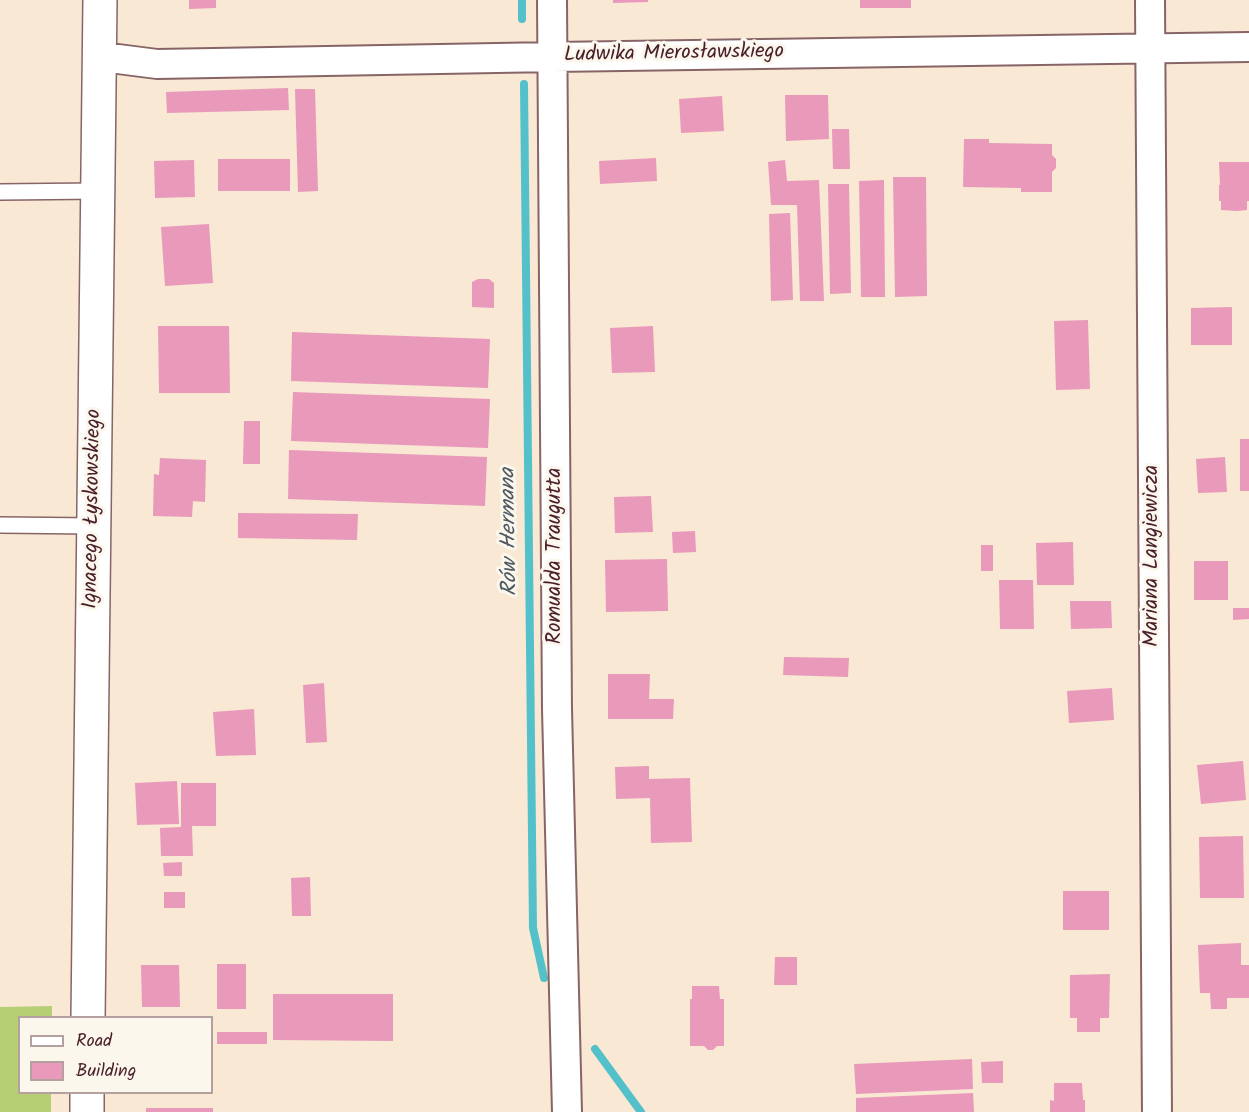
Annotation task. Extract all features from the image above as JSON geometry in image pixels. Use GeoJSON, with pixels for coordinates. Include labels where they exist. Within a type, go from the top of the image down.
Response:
{"type":"FeatureCollection","features":[{"type":"Feature","properties":{"kind":"street","name":"Ignacego Łyskowskiego"},"geometry":{"type":"LineString","coordinates":[[88,1016],[100,0]]}},
{"type":"Feature","properties":{"kind":"street","name":"Romualda Traugutta"},"geometry":{"type":"LineString","coordinates":[[552,0],[557,709],[567,1112]]}},
{"type":"Feature","properties":{"kind":"street","name":"Mariana Langiewicza"},"geometry":{"type":"LineString","coordinates":[[1150,0],[1157,1112]]}},
{"type":"Feature","properties":{"kind":"street","name":"Ludwika Mierosławskiego"},"geometry":{"type":"LineString","coordinates":[[99,59],[157,64],[1249,47]]}},
{"type":"Feature","properties":{"kind":"street"},"geometry":{"type":"LineString","coordinates":[[87,1094],[87,1112]]}},
{"type":"Feature","properties":{"kind":"lane"},"geometry":{"type":"LineString","coordinates":[[0,192],[98,191]]}},
{"type":"Feature","properties":{"kind":"lane"},"geometry":{"type":"LineString","coordinates":[[0,525],[94,526]]}},
{"type":"Feature","properties":{"kind":"green space"},"geometry":{"type":"Polygon","coordinates":[[[52,1006],[52,1016],[18,1016],[18,1094],[51,1094],[51,1112],[0,1112],[0,1007],[52,1006]]]}},
{"type":"Feature","properties":{"kind":"building"},"geometry":{"type":"Polygon","coordinates":[[[189,0],[216,0],[216,8],[189,9],[189,0]]]}},
{"type":"Feature","properties":{"kind":"building"},"geometry":{"type":"Polygon","coordinates":[[[613,0],[648,0],[648,2],[613,3],[613,0]]]}},
{"type":"Feature","properties":{"kind":"building"},"geometry":{"type":"Polygon","coordinates":[[[860,0],[911,0],[911,8],[860,8],[860,0]]]}},
{"type":"Feature","properties":{"kind":"building"},"geometry":{"type":"Polygon","coordinates":[[[288,88],[289,110],[167,113],[166,92],[288,88]]]}},
{"type":"Feature","properties":{"kind":"building"},"geometry":{"type":"Polygon","coordinates":[[[295,89],[315,89],[318,191],[298,192],[295,89]]]}},
{"type":"Feature","properties":{"kind":"building"},"geometry":{"type":"Polygon","coordinates":[[[785,95],[828,95],[829,139],[786,141],[785,95]]]}},
{"type":"Feature","properties":{"kind":"building"},"geometry":{"type":"Polygon","coordinates":[[[722,96],[724,131],[681,133],[679,99],[722,96]]]}},
{"type":"Feature","properties":{"kind":"building"},"geometry":{"type":"Polygon","coordinates":[[[832,129],[849,129],[850,169],[833,169],[832,129]]]}},
{"type":"Feature","properties":{"kind":"building"},"geometry":{"type":"Polygon","coordinates":[[[964,139],[989,139],[989,143],[1052,144],[1052,155],[1056,159],[1056,168],[1052,172],[1052,192],[1021,192],[1021,188],[963,187],[964,139]]]}},
{"type":"Feature","properties":{"kind":"building"},"geometry":{"type":"Polygon","coordinates":[[[656,158],[657,181],[600,184],[599,161],[656,158]]]}},
{"type":"Feature","properties":{"kind":"building"},"geometry":{"type":"Polygon","coordinates":[[[218,159],[290,159],[290,191],[218,191],[218,159]]]}},
{"type":"Feature","properties":{"kind":"building"},"geometry":{"type":"Polygon","coordinates":[[[194,160],[195,197],[155,198],[154,161],[194,160]]]}},
{"type":"Feature","properties":{"kind":"building"},"geometry":{"type":"Polygon","coordinates":[[[785,160],[787,181],[819,180],[824,301],[800,301],[797,205],[771,205],[768,162],[785,160]]]}},
{"type":"Feature","properties":{"kind":"building"},"geometry":{"type":"Polygon","coordinates":[[[1219,162],[1249,162],[1247,210],[1221,210],[1219,162]]]}},
{"type":"Feature","properties":{"kind":"building"},"geometry":{"type":"Polygon","coordinates":[[[893,177],[926,177],[927,296],[895,297],[893,177]]]}},
{"type":"Feature","properties":{"kind":"building"},"geometry":{"type":"Polygon","coordinates":[[[884,180],[885,297],[861,297],[859,181],[884,180]]]}},
{"type":"Feature","properties":{"kind":"building"},"geometry":{"type":"Polygon","coordinates":[[[828,184],[849,184],[851,293],[830,294],[828,184]]]}},
{"type":"Feature","properties":{"kind":"building"},"geometry":{"type":"Polygon","coordinates":[[[790,213],[793,300],[771,301],[769,214],[790,213]]]}},
{"type":"Feature","properties":{"kind":"building"},"geometry":{"type":"Polygon","coordinates":[[[209,224],[213,283],[165,286],[161,227],[209,224]]]}},
{"type":"Feature","properties":{"kind":"building"},"geometry":{"type":"Polygon","coordinates":[[[478,279],[489,279],[494,283],[494,308],[472,307],[472,282],[478,279]]]}},
{"type":"Feature","properties":{"kind":"building"},"geometry":{"type":"Polygon","coordinates":[[[1232,307],[1232,345],[1191,345],[1191,308],[1232,307]]]}},
{"type":"Feature","properties":{"kind":"building"},"geometry":{"type":"Polygon","coordinates":[[[1088,320],[1090,389],[1056,390],[1054,321],[1088,320]]]}},
{"type":"Feature","properties":{"kind":"building"},"geometry":{"type":"Polygon","coordinates":[[[158,326],[229,326],[230,393],[159,393],[158,326]]]}},
{"type":"Feature","properties":{"kind":"building"},"geometry":{"type":"Polygon","coordinates":[[[653,326],[655,372],[612,373],[610,328],[653,326]]]}},
{"type":"Feature","properties":{"kind":"building"},"geometry":{"type":"Polygon","coordinates":[[[292,332],[490,339],[488,388],[291,381],[292,332]]]}},
{"type":"Feature","properties":{"kind":"building"},"geometry":{"type":"Polygon","coordinates":[[[293,392],[490,399],[488,448],[291,441],[293,392]]]}},
{"type":"Feature","properties":{"kind":"building"},"geometry":{"type":"Polygon","coordinates":[[[244,421],[260,421],[260,464],[243,464],[244,421]]]}},
{"type":"Feature","properties":{"kind":"building"},"geometry":{"type":"Polygon","coordinates":[[[1240,439],[1249,439],[1249,491],[1240,491],[1240,439]]]}},
{"type":"Feature","properties":{"kind":"building"},"geometry":{"type":"Polygon","coordinates":[[[289,450],[487,457],[485,506],[288,499],[289,450]]]}},
{"type":"Feature","properties":{"kind":"building"},"geometry":{"type":"Polygon","coordinates":[[[1225,457],[1227,492],[1198,493],[1196,459],[1225,457]]]}},
{"type":"Feature","properties":{"kind":"building"},"geometry":{"type":"Polygon","coordinates":[[[160,458],[206,460],[205,502],[193,501],[192,517],[153,516],[154,474],[159,475],[160,458]]]}},
{"type":"Feature","properties":{"kind":"building"},"geometry":{"type":"Polygon","coordinates":[[[651,496],[653,532],[615,533],[614,497],[651,496]]]}},
{"type":"Feature","properties":{"kind":"building"},"geometry":{"type":"Polygon","coordinates":[[[238,513],[358,514],[357,540],[238,538],[238,513]]]}},
{"type":"Feature","properties":{"kind":"building"},"geometry":{"type":"Polygon","coordinates":[[[695,531],[696,552],[673,553],[672,532],[695,531]]]}},
{"type":"Feature","properties":{"kind":"building"},"geometry":{"type":"Polygon","coordinates":[[[1073,542],[1074,585],[1037,585],[1036,543],[1073,542]]]}},
{"type":"Feature","properties":{"kind":"building"},"geometry":{"type":"Polygon","coordinates":[[[981,545],[993,545],[993,571],[981,571],[981,545]]]}},
{"type":"Feature","properties":{"kind":"building"},"geometry":{"type":"Polygon","coordinates":[[[667,559],[668,611],[606,612],[605,560],[667,559]]]}},
{"type":"Feature","properties":{"kind":"building"},"geometry":{"type":"Polygon","coordinates":[[[1194,561],[1228,561],[1228,600],[1194,600],[1194,561]]]}},
{"type":"Feature","properties":{"kind":"building"},"geometry":{"type":"Polygon","coordinates":[[[999,580],[1033,580],[1034,629],[1000,629],[999,580]]]}},
{"type":"Feature","properties":{"kind":"building"},"geometry":{"type":"Polygon","coordinates":[[[1070,601],[1111,601],[1112,628],[1071,629],[1070,601]]]}},
{"type":"Feature","properties":{"kind":"building"},"geometry":{"type":"Polygon","coordinates":[[[1233,608],[1249,608],[1249,619],[1233,620],[1233,608]]]}},
{"type":"Feature","properties":{"kind":"building"},"geometry":{"type":"Polygon","coordinates":[[[784,657],[849,658],[848,677],[783,675],[784,657]]]}},
{"type":"Feature","properties":{"kind":"building"},"geometry":{"type":"Polygon","coordinates":[[[608,674],[650,674],[649,699],[674,699],[673,719],[608,719],[608,674]]]}},
{"type":"Feature","properties":{"kind":"building"},"geometry":{"type":"Polygon","coordinates":[[[324,683],[327,742],[306,743],[303,685],[324,683]]]}},
{"type":"Feature","properties":{"kind":"building"},"geometry":{"type":"Polygon","coordinates":[[[1112,688],[1114,720],[1069,723],[1067,691],[1112,688]]]}},
{"type":"Feature","properties":{"kind":"building"},"geometry":{"type":"Polygon","coordinates":[[[254,709],[256,755],[216,756],[213,712],[254,709]]]}},
{"type":"Feature","properties":{"kind":"building"},"geometry":{"type":"Polygon","coordinates":[[[1243,761],[1246,800],[1201,804],[1197,765],[1243,761]]]}},
{"type":"Feature","properties":{"kind":"building"},"geometry":{"type":"Polygon","coordinates":[[[649,766],[649,779],[690,778],[692,842],[651,843],[650,798],[616,799],[615,767],[649,766]]]}},
{"type":"Feature","properties":{"kind":"building"},"geometry":{"type":"Polygon","coordinates":[[[177,781],[179,824],[137,825],[135,783],[177,781]]]}},
{"type":"Feature","properties":{"kind":"building"},"geometry":{"type":"Polygon","coordinates":[[[181,783],[216,783],[216,826],[192,826],[193,856],[161,856],[160,828],[181,827],[181,783]]]}},
{"type":"Feature","properties":{"kind":"building"},"geometry":{"type":"Polygon","coordinates":[[[1243,836],[1244,898],[1200,898],[1199,837],[1243,836]]]}},
{"type":"Feature","properties":{"kind":"building"},"geometry":{"type":"Polygon","coordinates":[[[182,862],[182,876],[164,876],[163,863],[182,862]]]}},
{"type":"Feature","properties":{"kind":"building"},"geometry":{"type":"Polygon","coordinates":[[[310,877],[311,916],[292,916],[291,878],[310,877]]]}},
{"type":"Feature","properties":{"kind":"building"},"geometry":{"type":"Polygon","coordinates":[[[1063,891],[1109,891],[1109,930],[1063,930],[1063,891]]]}},
{"type":"Feature","properties":{"kind":"building"},"geometry":{"type":"Polygon","coordinates":[[[164,892],[185,892],[185,908],[164,908],[164,892]]]}},
{"type":"Feature","properties":{"kind":"building"},"geometry":{"type":"Polygon","coordinates":[[[1241,943],[1241,965],[1249,965],[1249,998],[1227,998],[1227,1009],[1211,1009],[1210,993],[1200,993],[1198,945],[1241,943]]]}},
{"type":"Feature","properties":{"kind":"building"},"geometry":{"type":"Polygon","coordinates":[[[775,957],[797,957],[797,985],[774,985],[775,957]]]}},
{"type":"Feature","properties":{"kind":"building"},"geometry":{"type":"Polygon","coordinates":[[[217,964],[246,964],[246,1009],[217,1009],[217,964]]]}},
{"type":"Feature","properties":{"kind":"building"},"geometry":{"type":"Polygon","coordinates":[[[141,965],[179,965],[180,1007],[142,1007],[141,965]]]}},
{"type":"Feature","properties":{"kind":"building"},"geometry":{"type":"Polygon","coordinates":[[[1110,974],[1109,1018],[1100,1018],[1100,1032],[1077,1032],[1077,1018],[1070,1018],[1070,975],[1110,974]]]}},
{"type":"Feature","properties":{"kind":"building"},"geometry":{"type":"Polygon","coordinates":[[[692,986],[719,986],[720,999],[724,999],[724,1046],[708,1050],[704,1046],[690,1046],[692,986]]]}},
{"type":"Feature","properties":{"kind":"building"},"geometry":{"type":"Polygon","coordinates":[[[273,994],[393,994],[393,1041],[273,1040],[273,994]]]}},
{"type":"Feature","properties":{"kind":"building"},"geometry":{"type":"Polygon","coordinates":[[[217,1032],[267,1032],[267,1044],[217,1044],[217,1032]]]}},
{"type":"Feature","properties":{"kind":"building"},"geometry":{"type":"Polygon","coordinates":[[[972,1059],[973,1089],[856,1094],[854,1064],[972,1059]]]}},
{"type":"Feature","properties":{"kind":"building"},"geometry":{"type":"Polygon","coordinates":[[[1003,1061],[1003,1083],[982,1083],[981,1062],[1003,1061]]]}},
{"type":"Feature","properties":{"kind":"building"},"geometry":{"type":"Polygon","coordinates":[[[1054,1083],[1082,1083],[1085,1112],[1050,1112],[1050,1100],[1054,1101],[1054,1083]]]}},
{"type":"Feature","properties":{"kind":"building"},"geometry":{"type":"Polygon","coordinates":[[[973,1093],[974,1112],[856,1112],[856,1098],[973,1093]]]}},
{"type":"Feature","properties":{"kind":"building"},"geometry":{"type":"Polygon","coordinates":[[[146,1108],[213,1108],[213,1112],[146,1112],[146,1108]]]}},
{"type":"Feature","properties":{"kind":"waterway"},"geometry":{"type":"LineString","coordinates":[[522,0],[522,19]]}},
{"type":"Feature","properties":{"kind":"waterway","name":"Rów Hermana"},"geometry":{"type":"LineString","coordinates":[[524,84],[533,928],[544,978]]}},
{"type":"Feature","properties":{"kind":"waterway","name":"Rów Hermana"},"geometry":{"type":"LineString","coordinates":[[595,1049],[641,1112]]}}]}
